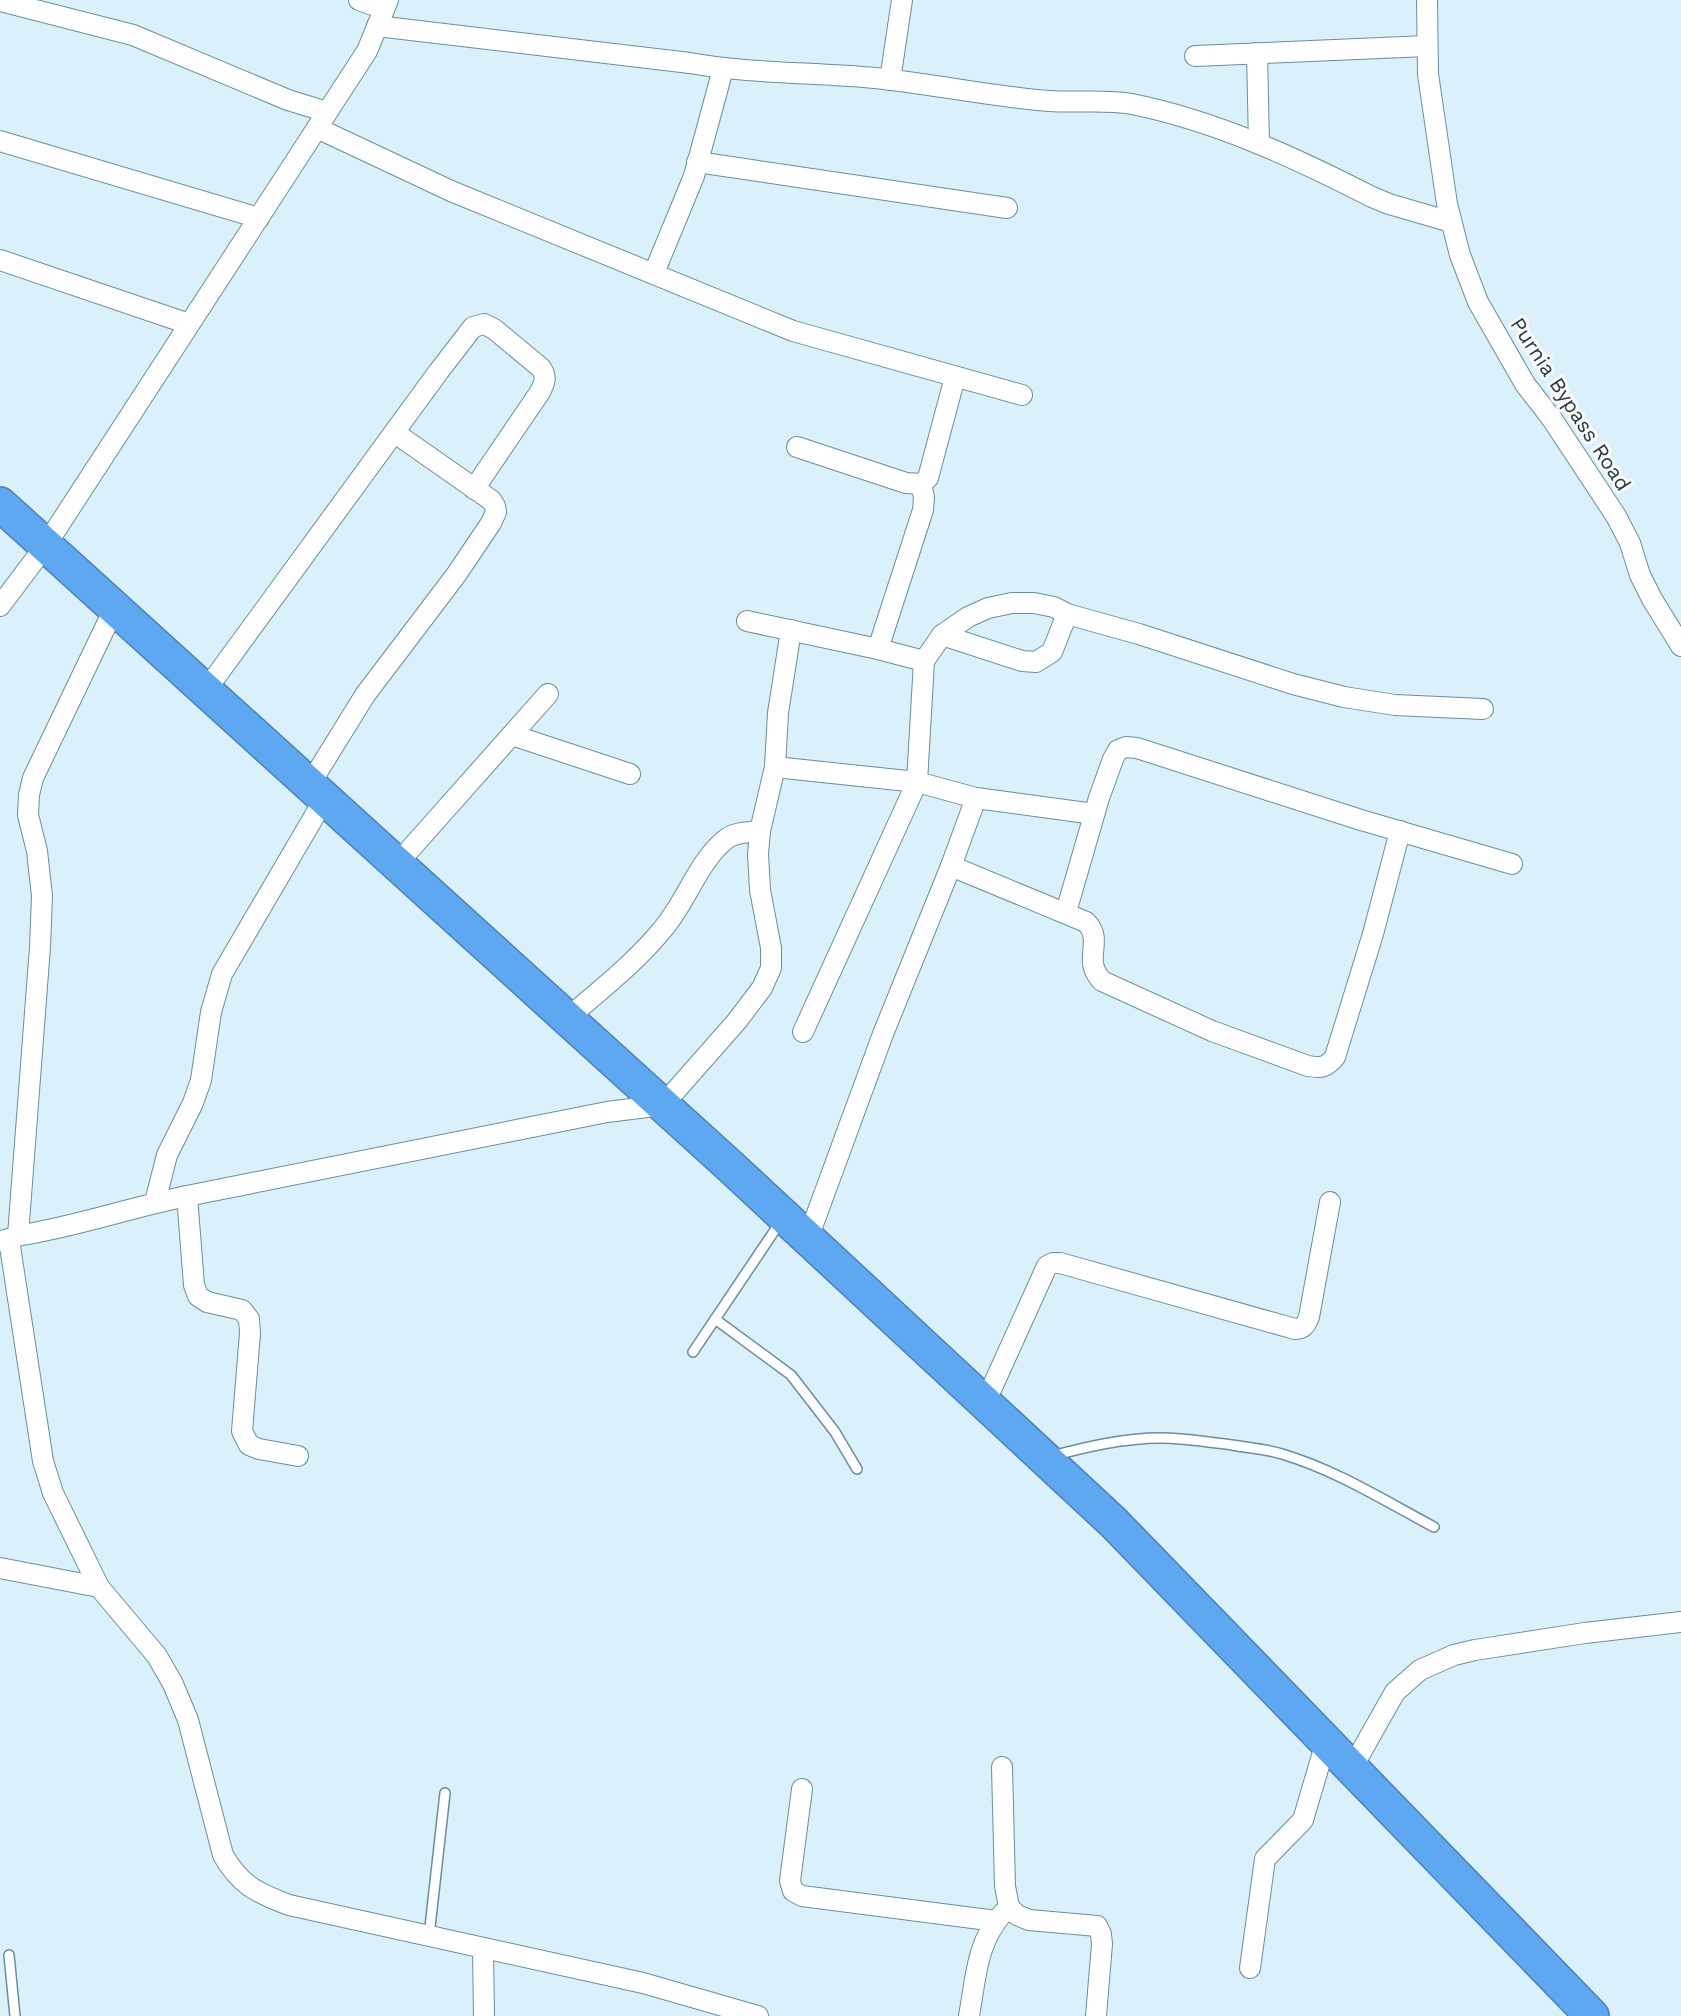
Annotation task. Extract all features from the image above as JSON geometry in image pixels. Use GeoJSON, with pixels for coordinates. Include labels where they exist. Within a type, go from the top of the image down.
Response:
{"type":"FeatureCollection","features":[{"type":"Feature","properties":{"kind":"highway"},"geometry":{"type":"LineString","coordinates":[[0,504],[568,1018],[1114,1523],[1592,2016]]}},
{"type":"Feature","properties":{"kind":"street"},"geometry":{"type":"LineString","coordinates":[[359,0],[383,12],[723,69],[890,80],[1049,101],[1107,100],[1131,104],[1218,127],[1372,197],[1451,222]]}},
{"type":"Feature","properties":{"kind":"street"},"geometry":{"type":"LineString","coordinates":[[890,80],[902,0]]}},
{"type":"Feature","properties":{"kind":"street","name":"Purnia Bypass Road"},"geometry":{"type":"LineString","coordinates":[[1427,0],[1428,74],[1437,141],[1451,222],[1460,255],[1478,302],[1525,384],[1552,418],[1616,516],[1630,543],[1640,574],[1652,599],[1681,646]]}},
{"type":"Feature","properties":{"kind":"street"},"geometry":{"type":"LineString","coordinates":[[0,1],[133,35],[288,100],[451,191],[793,331],[1022,395]]}},
{"type":"Feature","properties":{"kind":"street"},"geometry":{"type":"LineString","coordinates":[[0,606],[46,545],[367,51],[383,12]]}},
{"type":"Feature","properties":{"kind":"street"},"geometry":{"type":"LineString","coordinates":[[1196,56],[1427,45]]}},
{"type":"Feature","properties":{"kind":"street"},"geometry":{"type":"LineString","coordinates":[[1257,53],[1258,144]]}},
{"type":"Feature","properties":{"kind":"street"},"geometry":{"type":"LineString","coordinates":[[654,273],[694,176],[723,69]]}},
{"type":"Feature","properties":{"kind":"street"},"geometry":{"type":"LineString","coordinates":[[0,141],[259,218]]}},
{"type":"Feature","properties":{"kind":"street"},"geometry":{"type":"LineString","coordinates":[[697,162],[1007,208]]}},
{"type":"Feature","properties":{"kind":"street"},"geometry":{"type":"LineString","coordinates":[[0,260],[189,324]]}},
{"type":"Feature","properties":{"kind":"street"},"geometry":{"type":"LineString","coordinates":[[206,690],[473,327],[484,324],[494,329],[541,368],[545,379],[540,392],[474,489]]}},
{"type":"Feature","properties":{"kind":"street"},"geometry":{"type":"LineString","coordinates":[[797,447],[906,483],[921,484],[928,478],[955,376]]}},
{"type":"Feature","properties":{"kind":"street"},"geometry":{"type":"LineString","coordinates":[[155,1202],[167,1155],[193,1103],[201,1080],[211,1012],[222,974],[364,695],[456,575],[492,523],[496,512],[491,501],[395,433]]}},
{"type":"Feature","properties":{"kind":"street"},"geometry":{"type":"LineString","coordinates":[[878,648],[922,510],[924,497],[921,484]]}},
{"type":"Feature","properties":{"kind":"street"},"geometry":{"type":"LineString","coordinates":[[802,1032],[917,782],[924,662],[942,634],[968,617],[988,608],[1012,603],[1034,603],[1054,607],[1067,614],[1138,634],[1293,684],[1344,697],[1395,705],[1483,709]]}},
{"type":"Feature","properties":{"kind":"street"},"geometry":{"type":"LineString","coordinates":[[115,607],[33,778],[29,795],[28,815],[37,851],[42,896],[40,947],[9,1239],[43,1461],[54,1493],[99,1587],[157,1656],[173,1684],[188,1720],[223,1855],[232,1872],[244,1884],[266,1897],[289,1905],[643,1983],[758,2016]]}},
{"type":"Feature","properties":{"kind":"street"},"geometry":{"type":"LineString","coordinates":[[942,634],[1022,661],[1036,662],[1052,652],[1067,614]]}},
{"type":"Feature","properties":{"kind":"street"},"geometry":{"type":"LineString","coordinates":[[747,621],[878,648],[924,662]]}},
{"type":"Feature","properties":{"kind":"street"},"geometry":{"type":"LineString","coordinates":[[9,1239],[50,1231],[155,1202],[608,1113],[663,1105],[736,1021],[762,988],[771,968],[771,948],[760,890],[758,854],[760,831],[775,767],[778,712],[791,630]]}},
{"type":"Feature","properties":{"kind":"street"},"geometry":{"type":"LineString","coordinates":[[397,864],[548,694]]}},
{"type":"Feature","properties":{"kind":"street"},"geometry":{"type":"LineString","coordinates":[[512,735],[630,774]]}},
{"type":"Feature","properties":{"kind":"street"},"geometry":{"type":"LineString","coordinates":[[1066,912],[1094,814],[1113,759],[1118,750],[1126,747],[1137,748],[1233,777],[1361,820],[1512,864]]}},
{"type":"Feature","properties":{"kind":"street"},"geometry":{"type":"LineString","coordinates":[[775,767],[917,782],[976,798],[1094,814]]}},
{"type":"Feature","properties":{"kind":"street"},"geometry":{"type":"LineString","coordinates":[[796,1227],[883,1034],[976,798]]}},
{"type":"Feature","properties":{"kind":"street"},"geometry":{"type":"LineString","coordinates":[[568,1018],[616,976],[663,930],[710,856],[726,838],[740,833],[760,831]]}},
{"type":"Feature","properties":{"kind":"street"},"geometry":{"type":"LineString","coordinates":[[951,866],[1086,922],[1092,928],[1094,938],[1093,972],[1102,981],[1212,1031],[1308,1066],[1320,1068],[1328,1065],[1335,1057],[1370,943],[1400,831]]}},
{"type":"Feature","properties":{"kind":"street"},"geometry":{"type":"LineString","coordinates":[[187,1196],[194,1285],[198,1296],[207,1302],[224,1304],[242,1310],[249,1319],[250,1334],[242,1431],[249,1444],[259,1449],[298,1456]]}},
{"type":"Feature","properties":{"kind":"street"},"geometry":{"type":"LineString","coordinates":[[985,1403],[1047,1266],[1053,1263],[1060,1263],[1301,1329],[1306,1325],[1309,1317],[1330,1202]]}},
{"type":"Feature","properties":{"kind":"street"},"geometry":{"type":"LineString","coordinates":[[0,1568],[99,1587]]}},
{"type":"Feature","properties":{"kind":"street"},"geometry":{"type":"LineString","coordinates":[[1352,1768],[1395,1692],[1420,1670],[1454,1655],[1475,1650],[1677,1619]]}},
{"type":"Feature","properties":{"kind":"street"},"geometry":{"type":"LineString","coordinates":[[1250,1968],[1265,1859],[1303,1820],[1326,1742]]}},
{"type":"Feature","properties":{"kind":"street"},"geometry":{"type":"LineString","coordinates":[[969,2016],[980,1951],[1003,1914],[1005,1886],[1002,1767]]}},
{"type":"Feature","properties":{"kind":"street"},"geometry":{"type":"LineString","coordinates":[[802,1789],[790,1881],[794,1891],[802,1896],[1017,1915],[1029,1920],[1097,1926],[1102,1944],[1096,2016]]}},
{"type":"Feature","properties":{"kind":"street"},"geometry":{"type":"LineString","coordinates":[[483,1948],[483,2016]]}},
{"type":"Feature","properties":{"kind":"lane"},"geometry":{"type":"LineString","coordinates":[[693,1352],[716,1319],[796,1227]]}},
{"type":"Feature","properties":{"kind":"lane"},"geometry":{"type":"LineString","coordinates":[[716,1319],[791,1375],[835,1432],[857,1469]]}},
{"type":"Feature","properties":{"kind":"lane"},"geometry":{"type":"LineString","coordinates":[[1044,1458],[1108,1444],[1157,1438],[1196,1440],[1246,1447],[1281,1454],[1310,1464],[1434,1527]]}},
{"type":"Feature","properties":{"kind":"lane"},"geometry":{"type":"LineString","coordinates":[[429,1936],[445,1792]]}},
{"type":"Feature","properties":{"kind":"lane"},"geometry":{"type":"LineString","coordinates":[[9,1955],[15,2016]]}}]}
